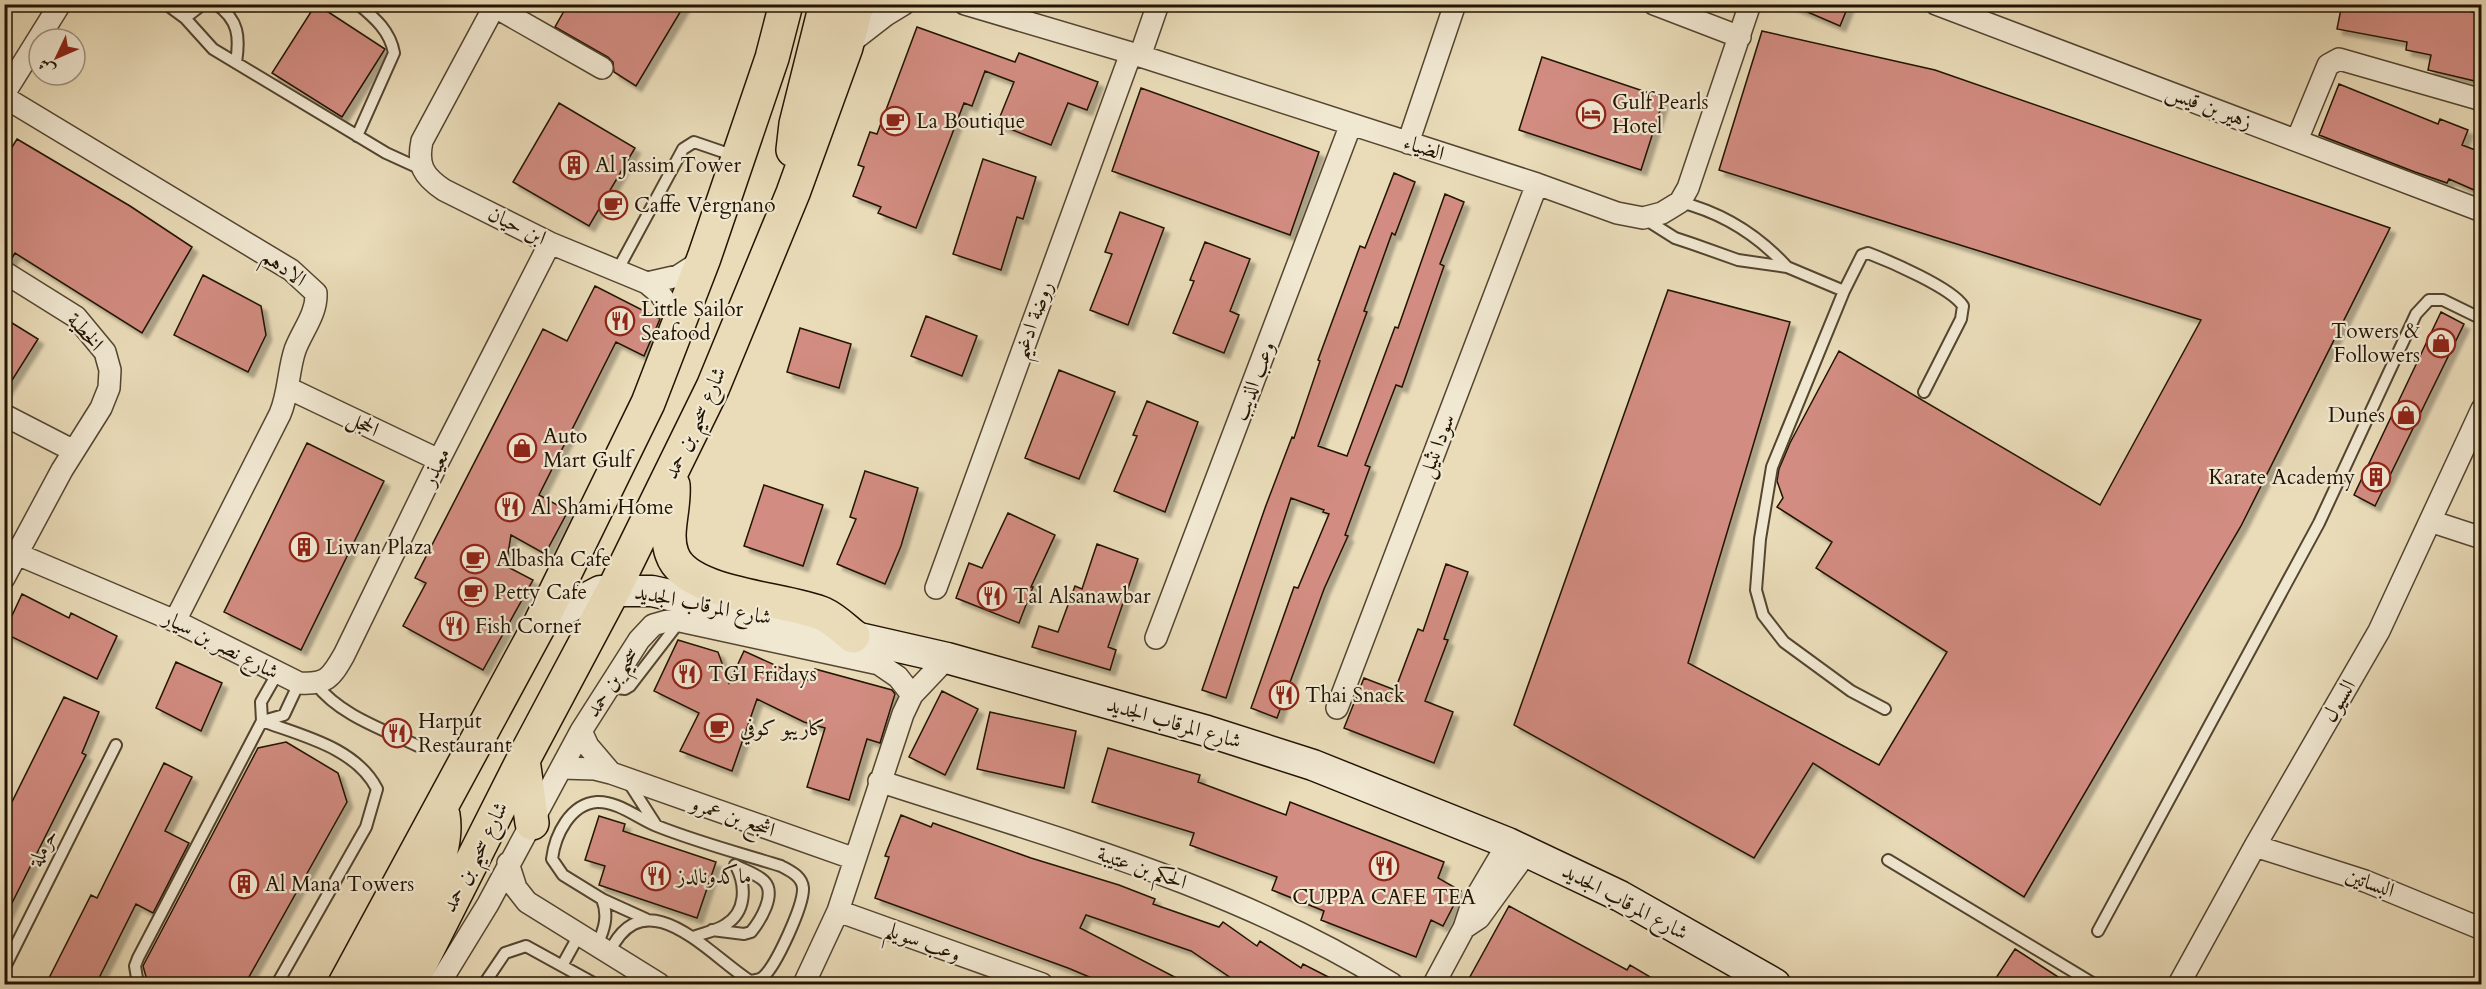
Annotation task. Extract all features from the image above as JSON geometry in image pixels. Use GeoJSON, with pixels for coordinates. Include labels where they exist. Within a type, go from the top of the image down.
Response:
{"type":"FeatureCollection","features":[{"type":"Feature","properties":{"kind":"highway"},"geometry":{"type":"LineString","coordinates":[[345,984],[541,622],[593,511],[648,403],[705,258],[772,58],[786,4]]}},
{"type":"Feature","properties":{"kind":"highway"},"geometry":{"type":"LineString","coordinates":[[793,193],[792,160],[796,124],[826,4]]}},
{"type":"Feature","properties":{"kind":"highway","name":"شارع سحيم بن حمد"},"geometry":{"type":"LineString","coordinates":[[410,984],[523,760],[614,590],[713,387],[793,193],[846,46],[857,4]]}},
{"type":"Feature","properties":{"kind":"highway"},"geometry":{"type":"LineString","coordinates":[[672,474],[674,501],[669,540],[676,564],[688,575],[735,592],[824,614],[853,636]]}},
{"type":"Feature","properties":{"kind":"highway"},"geometry":{"type":"LineString","coordinates":[[523,760],[532,823]]}},
{"type":"Feature","properties":{"kind":"highway"},"geometry":{"type":"LineString","coordinates":[[375,984],[437,866],[446,831],[441,807]]}},
{"type":"Feature","properties":{"kind":"street"},"geometry":{"type":"LineString","coordinates":[[4,95],[60,4]]}},
{"type":"Feature","properties":{"kind":"street"},"geometry":{"type":"LineString","coordinates":[[846,46],[904,4]]}},
{"type":"Feature","properties":{"kind":"street","name":"الضياء"},"geometry":{"type":"LineString","coordinates":[[965,4],[1136,54],[1537,184],[1617,213],[1643,218]]}},
{"type":"Feature","properties":{"kind":"street","name":"روضة ادغيم"},"geometry":{"type":"LineString","coordinates":[[936,588],[1136,54],[1158,4]]}},
{"type":"Feature","properties":{"kind":"street"},"geometry":{"type":"LineString","coordinates":[[1408,143],[1455,4]]}},
{"type":"Feature","properties":{"kind":"street"},"geometry":{"type":"LineString","coordinates":[[1654,4],[1740,37]]}},
{"type":"Feature","properties":{"kind":"street"},"geometry":{"type":"LineString","coordinates":[[1643,218],[1662,213],[1680,202],[1694,176],[1750,4]]}},
{"type":"Feature","properties":{"kind":"street","name":"زهير بن قيس"},"geometry":{"type":"LineString","coordinates":[[1936,4],[2481,211]]}},
{"type":"Feature","properties":{"kind":"street"},"geometry":{"type":"LineString","coordinates":[[421,169],[419,156],[422,141],[492,6],[602,68]]}},
{"type":"Feature","properties":{"kind":"street"},"geometry":{"type":"LineString","coordinates":[[2297,140],[2328,65],[2339,59],[2481,100]]}},
{"type":"Feature","properties":{"kind":"street","name":"الادهم"},"geometry":{"type":"LineString","coordinates":[[4,95],[304,279],[316,293],[316,301],[295,351],[280,414],[175,621]]}},
{"type":"Feature","properties":{"kind":"street","name":"وعب الذيب"},"geometry":{"type":"LineString","coordinates":[[1156,638],[1351,124]]}},
{"type":"Feature","properties":{"kind":"street","name":"ابن حيان"},"geometry":{"type":"LineString","coordinates":[[421,169],[430,181],[444,190],[550,243],[647,283],[660,294],[681,323]]}},
{"type":"Feature","properties":{"kind":"street","name":"سودا نثيل"},"geometry":{"type":"LineString","coordinates":[[1336,708],[1537,184]]}},
{"type":"Feature","properties":{"kind":"street","name":"معيذر"},"geometry":{"type":"LineString","coordinates":[[308,684],[327,679],[344,656],[439,460],[550,243]]}},
{"type":"Feature","properties":{"kind":"street"},"geometry":{"type":"LineString","coordinates":[[647,283],[678,276],[705,258]]}},
{"type":"Feature","properties":{"kind":"street","name":"الخطية"},"geometry":{"type":"LineString","coordinates":[[4,272],[76,316],[105,352],[110,370],[109,388],[101,408],[74,451],[4,578]]}},
{"type":"Feature","properties":{"kind":"street","name":"الحجل"},"geometry":{"type":"LineString","coordinates":[[288,388],[439,460]]}},
{"type":"Feature","properties":{"kind":"street","name":"السيول"},"geometry":{"type":"LineString","coordinates":[[2179,984],[2254,846],[2368,650],[2481,409]]}},
{"type":"Feature","properties":{"kind":"street"},"geometry":{"type":"LineString","coordinates":[[4,415],[74,451]]}},
{"type":"Feature","properties":{"kind":"street"},"geometry":{"type":"LineString","coordinates":[[2430,521],[2481,538]]}},
{"type":"Feature","properties":{"kind":"street","name":"شارع نصر بن سيار"},"geometry":{"type":"LineString","coordinates":[[16,554],[175,621],[277,674],[308,684]]}},
{"type":"Feature","properties":{"kind":"street","name":"شارع المرقاب الجديد"},"geometry":{"type":"LineString","coordinates":[[541,622],[585,597],[614,590],[652,591],[947,658],[1208,731],[1313,765],[1517,848],[1620,897],[1775,984]]}},
{"type":"Feature","properties":{"kind":"street","name":"سحيم بن حمد"},"geometry":{"type":"LineString","coordinates":[[439,984],[488,904],[580,731],[645,632],[653,625],[667,621],[680,621],[879,664],[898,676],[912,695]]}},
{"type":"Feature","properties":{"kind":"street"},"geometry":{"type":"LineString","coordinates":[[804,984],[838,911],[879,781],[912,695],[947,658]]}},
{"type":"Feature","properties":{"kind":"street"},"geometry":{"type":"LineString","coordinates":[[580,731],[588,746],[619,777]]}},
{"type":"Feature","properties":{"kind":"street","name":"اشجع بن عمرو"},"geometry":{"type":"LineString","coordinates":[[562,768],[587,768],[619,777],[855,859]]}},
{"type":"Feature","properties":{"kind":"street","name":"الحكم بن عتيبة"},"geometry":{"type":"LineString","coordinates":[[879,781],[1201,888],[1290,928],[1392,984]]}},
{"type":"Feature","properties":{"kind":"street","name":"البساتين"},"geometry":{"type":"LineString","coordinates":[[2254,846],[2365,881],[2481,929]]}},
{"type":"Feature","properties":{"kind":"street"},"geometry":{"type":"LineString","coordinates":[[1434,984],[1464,928],[1469,911],[1517,848]]}},
{"type":"Feature","properties":{"kind":"street"},"geometry":{"type":"LineString","coordinates":[[508,863],[516,888],[527,902],[595,944],[638,979],[659,984]]}},
{"type":"Feature","properties":{"kind":"street"},"geometry":{"type":"LineString","coordinates":[[488,904],[502,901],[527,902]]}},
{"type":"Feature","properties":{"kind":"street","name":"وعب سويلم"},"geometry":{"type":"LineString","coordinates":[[838,911],[1042,984]]}},
{"type":"Feature","properties":{"kind":"lane"},"geometry":{"type":"LineString","coordinates":[[166,4],[185,18],[204,42],[236,63],[386,153],[421,169]]}},
{"type":"Feature","properties":{"kind":"lane"},"geometry":{"type":"LineString","coordinates":[[185,18],[202,4]]}},
{"type":"Feature","properties":{"kind":"lane"},"geometry":{"type":"LineString","coordinates":[[216,4],[228,12],[236,23],[240,39],[236,63]]}},
{"type":"Feature","properties":{"kind":"lane"},"geometry":{"type":"LineString","coordinates":[[357,136],[394,53],[391,39],[376,19],[358,4]]}},
{"type":"Feature","properties":{"kind":"lane"},"geometry":{"type":"LineString","coordinates":[[617,271],[683,149],[694,142],[739,158]]}},
{"type":"Feature","properties":{"kind":"lane"},"geometry":{"type":"LineString","coordinates":[[1680,202],[1734,222],[1772,250],[1787,267]]}},
{"type":"Feature","properties":{"kind":"lane"},"geometry":{"type":"LineString","coordinates":[[1643,218],[1675,238],[1738,260],[1787,267],[1844,291]]}},
{"type":"Feature","properties":{"kind":"lane"},"geometry":{"type":"LineString","coordinates":[[1885,709],[1851,691],[1784,642],[1763,615],[1756,590],[1761,528],[1772,467],[1857,262],[1868,253],[1959,300],[1963,306],[1961,319],[1924,392]]}},
{"type":"Feature","properties":{"kind":"lane"},"geometry":{"type":"LineString","coordinates":[[2098,931],[2319,523],[2416,314],[2429,300],[2444,300],[2481,319]]}},
{"type":"Feature","properties":{"kind":"lane"},"geometry":{"type":"LineString","coordinates":[[138,984],[135,966],[138,958],[262,721],[261,702],[277,674]]}},
{"type":"Feature","properties":{"kind":"lane"},"geometry":{"type":"LineString","coordinates":[[262,721],[284,715],[308,684]]}},
{"type":"Feature","properties":{"kind":"lane","name":"شارع نصر بن سيار"},"geometry":{"type":"LineString","coordinates":[[308,684],[343,709],[418,746]]}},
{"type":"Feature","properties":{"kind":"lane"},"geometry":{"type":"LineString","coordinates":[[262,721],[333,748],[369,773],[377,789],[366,827],[277,984]]}},
{"type":"Feature","properties":{"kind":"lane","name":"حرملة"},"geometry":{"type":"LineString","coordinates":[[4,969],[116,745]]}},
{"type":"Feature","properties":{"kind":"lane"},"geometry":{"type":"LineString","coordinates":[[619,777],[656,825]]}},
{"type":"Feature","properties":{"kind":"lane"},"geometry":{"type":"LineString","coordinates":[[606,802],[656,825],[726,849],[781,866],[796,876],[803,889],[773,966],[762,978],[750,981],[693,937],[672,925],[646,919],[602,899],[563,875],[552,859],[554,848],[567,819],[584,805],[606,802]]}},
{"type":"Feature","properties":{"kind":"lane"},"geometry":{"type":"LineString","coordinates":[[693,937],[723,926],[733,918],[744,896],[745,886],[726,849]]}},
{"type":"Feature","properties":{"kind":"lane"},"geometry":{"type":"LineString","coordinates":[[1888,860],[2094,984]]}},
{"type":"Feature","properties":{"kind":"lane"},"geometry":{"type":"LineString","coordinates":[[712,930],[744,934],[751,932],[769,898],[769,890],[764,881],[735,865]]}},
{"type":"Feature","properties":{"kind":"lane"},"geometry":{"type":"LineString","coordinates":[[595,944],[604,931],[606,916],[602,899]]}},
{"type":"Feature","properties":{"kind":"lane"},"geometry":{"type":"LineString","coordinates":[[563,964],[595,944],[617,936],[629,924],[646,919]]}},
{"type":"Feature","properties":{"kind":"lane"},"geometry":{"type":"LineString","coordinates":[[484,984],[506,953],[518,947],[532,949],[563,964],[595,984]]}},
{"type":"Feature","properties":{"kind":"lane"},"geometry":{"type":"LineString","coordinates":[[2478,984],[2481,976]]}},
{"type":"Feature","properties":{"kind":"building"},"geometry":{"type":"Polygon","coordinates":[[[316,4],[385,49],[342,117],[272,73],[316,4]]]}},
{"type":"Feature","properties":{"kind":"building"},"geometry":{"type":"Polygon","coordinates":[[[568,4],[685,4],[636,86],[614,72],[613,62],[608,57],[555,27],[568,4]]]}},
{"type":"Feature","properties":{"kind":"building"},"geometry":{"type":"Polygon","coordinates":[[[1789,4],[1849,4],[1840,26],[1789,4]]]}},
{"type":"Feature","properties":{"kind":"building"},"geometry":{"type":"Polygon","coordinates":[[[2342,4],[2440,4],[2481,14],[2479,82],[2428,70],[2431,55],[2406,50],[2407,42],[2337,29],[2342,4]]]}},
{"type":"Feature","properties":{"kind":"building"},"geometry":{"type":"Polygon","coordinates":[[[917,27],[1015,62],[1019,53],[1098,82],[1087,110],[1068,103],[1051,145],[997,124],[1014,82],[985,71],[972,106],[964,103],[916,228],[878,213],[881,207],[853,196],[864,167],[858,165],[870,132],[877,134],[917,27]]]}},
{"type":"Feature","properties":{"kind":"building"},"geometry":{"type":"Polygon","coordinates":[[[1762,31],[1935,70],[2390,228],[2241,526],[2024,897],[1813,763],[1754,858],[1514,725],[1668,290],[1790,322],[1688,663],[1879,765],[1947,652],[1816,568],[1832,542],[1777,507],[1783,498],[1777,481],[1779,469],[1790,443],[1839,351],[2100,505],[2201,320],[1719,170],[1762,31]]]}},
{"type":"Feature","properties":{"kind":"building","name":"Gulf Pearls Hotel"},"geometry":{"type":"Polygon","coordinates":[[[1542,57],[1664,98],[1641,170],[1519,130],[1542,57]]]}},
{"type":"Feature","properties":{"kind":"building"},"geometry":{"type":"Polygon","coordinates":[[[2339,84],[2438,124],[2440,119],[2468,130],[2462,145],[2481,152],[2481,193],[2449,179],[2447,183],[2415,172],[2319,135],[2339,84]]]}},
{"type":"Feature","properties":{"kind":"building"},"geometry":{"type":"Polygon","coordinates":[[[1141,88],[1319,152],[1290,235],[1112,171],[1141,88]]]}},
{"type":"Feature","properties":{"kind":"building","name":"Al Jassim Tower"},"geometry":{"type":"Polygon","coordinates":[[[559,103],[635,148],[589,226],[513,182],[559,103]]]}},
{"type":"Feature","properties":{"kind":"building"},"geometry":{"type":"Polygon","coordinates":[[[17,139],[130,206],[192,247],[142,333],[15,253],[10,261],[4,259],[4,160],[17,139]]]}},
{"type":"Feature","properties":{"kind":"building"},"geometry":{"type":"Polygon","coordinates":[[[983,159],[1036,177],[1023,219],[1017,217],[1001,270],[953,254],[983,159]]]}},
{"type":"Feature","properties":{"kind":"building"},"geometry":{"type":"Polygon","coordinates":[[[1394,173],[1415,182],[1395,235],[1392,233],[1364,311],[1367,312],[1318,446],[1347,456],[1395,327],[1398,328],[1445,194],[1464,202],[1440,264],[1444,266],[1402,387],[1396,385],[1365,465],[1370,467],[1345,535],[1348,536],[1324,589],[1277,718],[1251,708],[1294,587],[1298,588],[1329,514],[1323,512],[1324,510],[1291,498],[1226,698],[1202,690],[1265,508],[1292,437],[1294,438],[1320,361],[1318,360],[1360,246],[1365,248],[1394,173]]]}},
{"type":"Feature","properties":{"kind":"building"},"geometry":{"type":"Polygon","coordinates":[[[1120,212],[1164,228],[1128,325],[1090,310],[1112,254],[1105,252],[1120,212]]]}},
{"type":"Feature","properties":{"kind":"building"},"geometry":{"type":"Polygon","coordinates":[[[1205,242],[1250,259],[1230,311],[1239,315],[1224,353],[1173,333],[1194,281],[1190,280],[1205,242]]]}},
{"type":"Feature","properties":{"kind":"building"},"geometry":{"type":"Polygon","coordinates":[[[203,275],[261,306],[266,335],[248,372],[174,335],[203,275]]]}},
{"type":"Feature","properties":{"kind":"building"},"geometry":{"type":"Polygon","coordinates":[[[595,286],[660,319],[644,356],[616,342],[539,495],[568,511],[545,554],[511,535],[506,566],[533,580],[483,670],[403,626],[426,583],[415,578],[543,329],[567,341],[595,286]]]}},
{"type":"Feature","properties":{"kind":"building"},"geometry":{"type":"Polygon","coordinates":[[[2441,312],[2464,324],[2375,506],[2354,495],[2441,312]]]}},
{"type":"Feature","properties":{"kind":"building"},"geometry":{"type":"Polygon","coordinates":[[[926,316],[977,336],[962,376],[911,356],[926,316]]]}},
{"type":"Feature","properties":{"kind":"building"},"geometry":{"type":"Polygon","coordinates":[[[4,318],[38,339],[4,393],[4,318]]]}},
{"type":"Feature","properties":{"kind":"building"},"geometry":{"type":"Polygon","coordinates":[[[800,328],[851,344],[839,388],[787,372],[800,328]]]}},
{"type":"Feature","properties":{"kind":"building"},"geometry":{"type":"Polygon","coordinates":[[[1059,370],[1115,392],[1079,479],[1025,458],[1059,370]]]}},
{"type":"Feature","properties":{"kind":"building"},"geometry":{"type":"Polygon","coordinates":[[[1147,401],[1198,422],[1165,512],[1114,491],[1137,436],[1133,435],[1147,401]]]}},
{"type":"Feature","properties":{"kind":"building","name":"Liwan Plaza"},"geometry":{"type":"Polygon","coordinates":[[[307,443],[384,481],[301,650],[224,612],[307,443]]]}},
{"type":"Feature","properties":{"kind":"building"},"geometry":{"type":"Polygon","coordinates":[[[865,471],[918,488],[901,546],[885,584],[837,564],[856,519],[850,517],[865,471]]]}},
{"type":"Feature","properties":{"kind":"building"},"geometry":{"type":"Polygon","coordinates":[[[764,485],[823,505],[803,566],[744,546],[764,485]]]}},
{"type":"Feature","properties":{"kind":"building"},"geometry":{"type":"Polygon","coordinates":[[[1008,513],[1055,535],[1031,587],[1033,587],[1019,623],[956,598],[969,563],[982,568],[1008,513]]]}},
{"type":"Feature","properties":{"kind":"building"},"geometry":{"type":"Polygon","coordinates":[[[1097,544],[1138,559],[1108,647],[1116,650],[1110,670],[1032,647],[1039,626],[1058,632],[1075,586],[1082,589],[1097,544]]]}},
{"type":"Feature","properties":{"kind":"building"},"geometry":{"type":"Polygon","coordinates":[[[1446,564],[1468,572],[1444,639],[1448,640],[1425,701],[1453,712],[1434,763],[1344,728],[1364,678],[1395,690],[1418,629],[1423,631],[1446,564]]]}},
{"type":"Feature","properties":{"kind":"building"},"geometry":{"type":"Polygon","coordinates":[[[22,594],[69,618],[71,613],[117,636],[97,679],[4,633],[22,594]]]}},
{"type":"Feature","properties":{"kind":"building"},"geometry":{"type":"Polygon","coordinates":[[[678,640],[718,652],[729,683],[744,651],[812,682],[815,669],[892,690],[895,694],[880,743],[867,739],[849,800],[807,787],[825,728],[804,722],[757,699],[732,771],[680,751],[699,713],[654,691],[678,640]]]}},
{"type":"Feature","properties":{"kind":"building"},"geometry":{"type":"Polygon","coordinates":[[[176,662],[222,683],[201,731],[156,708],[176,662]]]}},
{"type":"Feature","properties":{"kind":"building"},"geometry":{"type":"Polygon","coordinates":[[[942,691],[978,709],[945,775],[909,757],[942,691]]]}},
{"type":"Feature","properties":{"kind":"building"},"geometry":{"type":"Polygon","coordinates":[[[64,697],[99,712],[82,753],[86,755],[4,919],[4,818],[64,697]]]}},
{"type":"Feature","properties":{"kind":"building"},"geometry":{"type":"Polygon","coordinates":[[[990,712],[1076,731],[1064,788],[977,769],[990,712]]]}},
{"type":"Feature","properties":{"kind":"building","name":"Al Mana Towers"},"geometry":{"type":"Polygon","coordinates":[[[286,742],[338,773],[347,802],[245,984],[148,984],[143,966],[258,748],[286,742]]]}},
{"type":"Feature","properties":{"kind":"building"},"geometry":{"type":"Polygon","coordinates":[[[1108,748],[1200,775],[1198,782],[1286,815],[1290,802],[1444,862],[1438,878],[1461,891],[1443,926],[1431,920],[1416,957],[1321,920],[1324,911],[1272,890],[1277,877],[1190,845],[1194,833],[1092,802],[1108,748]]]}},
{"type":"Feature","properties":{"kind":"building"},"geometry":{"type":"Polygon","coordinates":[[[164,763],[192,777],[165,831],[189,843],[153,913],[136,904],[96,984],[46,984],[91,895],[97,898],[164,763]]]}},
{"type":"Feature","properties":{"kind":"building"},"geometry":{"type":"Polygon","coordinates":[[[901,815],[931,827],[933,823],[1031,858],[1119,885],[1155,899],[1153,904],[1219,927],[1223,922],[1257,946],[1260,941],[1301,968],[1303,964],[1342,984],[1240,984],[1191,951],[1086,915],[1080,928],[1188,984],[1106,984],[875,898],[889,857],[885,856],[901,815]]]}},
{"type":"Feature","properties":{"kind":"building","name":"ماكدونالدز"},"geometry":{"type":"Polygon","coordinates":[[[599,816],[625,824],[623,831],[716,862],[697,918],[599,885],[605,866],[585,860],[599,816]]]}},
{"type":"Feature","properties":{"kind":"building"},"geometry":{"type":"Polygon","coordinates":[[[1509,906],[1627,970],[1630,965],[1662,984],[1466,984],[1509,906]]]}},
{"type":"Feature","properties":{"kind":"building"},"geometry":{"type":"Polygon","coordinates":[[[2015,949],[2069,984],[1992,984],[2015,949]]]}},
{"type":"Feature","properties":{"kind":"place","name":"Gulf Pearls Hotel"},"geometry":{"type":"Point","coordinates":[1591,114]}},
{"type":"Feature","properties":{"kind":"place","name":"La Boutique"},"geometry":{"type":"Point","coordinates":[895,121]}},
{"type":"Feature","properties":{"kind":"place","name":"Al Jassim Tower"},"geometry":{"type":"Point","coordinates":[574,165]}},
{"type":"Feature","properties":{"kind":"place","name":"Caffe Vergnano"},"geometry":{"type":"Point","coordinates":[613,205]}},
{"type":"Feature","properties":{"kind":"place","name":"Little Sailor Seafood"},"geometry":{"type":"Point","coordinates":[620,321]}},
{"type":"Feature","properties":{"kind":"place","name":"Towers & Followers"},"geometry":{"type":"Point","coordinates":[2441,343]}},
{"type":"Feature","properties":{"kind":"place","name":"Dunes"},"geometry":{"type":"Point","coordinates":[2406,415]}},
{"type":"Feature","properties":{"kind":"place","name":"Auto Mart Gulf"},"geometry":{"type":"Point","coordinates":[522,448]}},
{"type":"Feature","properties":{"kind":"place","name":"Karate Academy"},"geometry":{"type":"Point","coordinates":[2376,477]}},
{"type":"Feature","properties":{"kind":"place","name":"Al Shami Home"},"geometry":{"type":"Point","coordinates":[510,507]}},
{"type":"Feature","properties":{"kind":"place","name":"Liwan Plaza"},"geometry":{"type":"Point","coordinates":[304,547]}},
{"type":"Feature","properties":{"kind":"place","name":"Albasha Cafe"},"geometry":{"type":"Point","coordinates":[475,559]}},
{"type":"Feature","properties":{"kind":"place","name":"Petty Cafe"},"geometry":{"type":"Point","coordinates":[473,592]}},
{"type":"Feature","properties":{"kind":"place","name":"Tal Alsanawbar"},"geometry":{"type":"Point","coordinates":[992,596]}},
{"type":"Feature","properties":{"kind":"place","name":"Fish Corner"},"geometry":{"type":"Point","coordinates":[454,626]}},
{"type":"Feature","properties":{"kind":"place","name":"TGI Fridays"},"geometry":{"type":"Point","coordinates":[687,674]}},
{"type":"Feature","properties":{"kind":"place","name":"Thai Snack"},"geometry":{"type":"Point","coordinates":[1284,695]}},
{"type":"Feature","properties":{"kind":"place","name":"كاريبو كوفي"},"geometry":{"type":"Point","coordinates":[719,728]}},
{"type":"Feature","properties":{"kind":"place","name":"Harput Restaurant"},"geometry":{"type":"Point","coordinates":[397,733]}},
{"type":"Feature","properties":{"kind":"place","name":"CUPPA CAFE TEA"},"geometry":{"type":"Point","coordinates":[1384,866]}},
{"type":"Feature","properties":{"kind":"place","name":"ماكدونالدز"},"geometry":{"type":"Point","coordinates":[656,876]}},
{"type":"Feature","properties":{"kind":"place","name":"Al Mana Towers"},"geometry":{"type":"Point","coordinates":[244,884]}}]}
